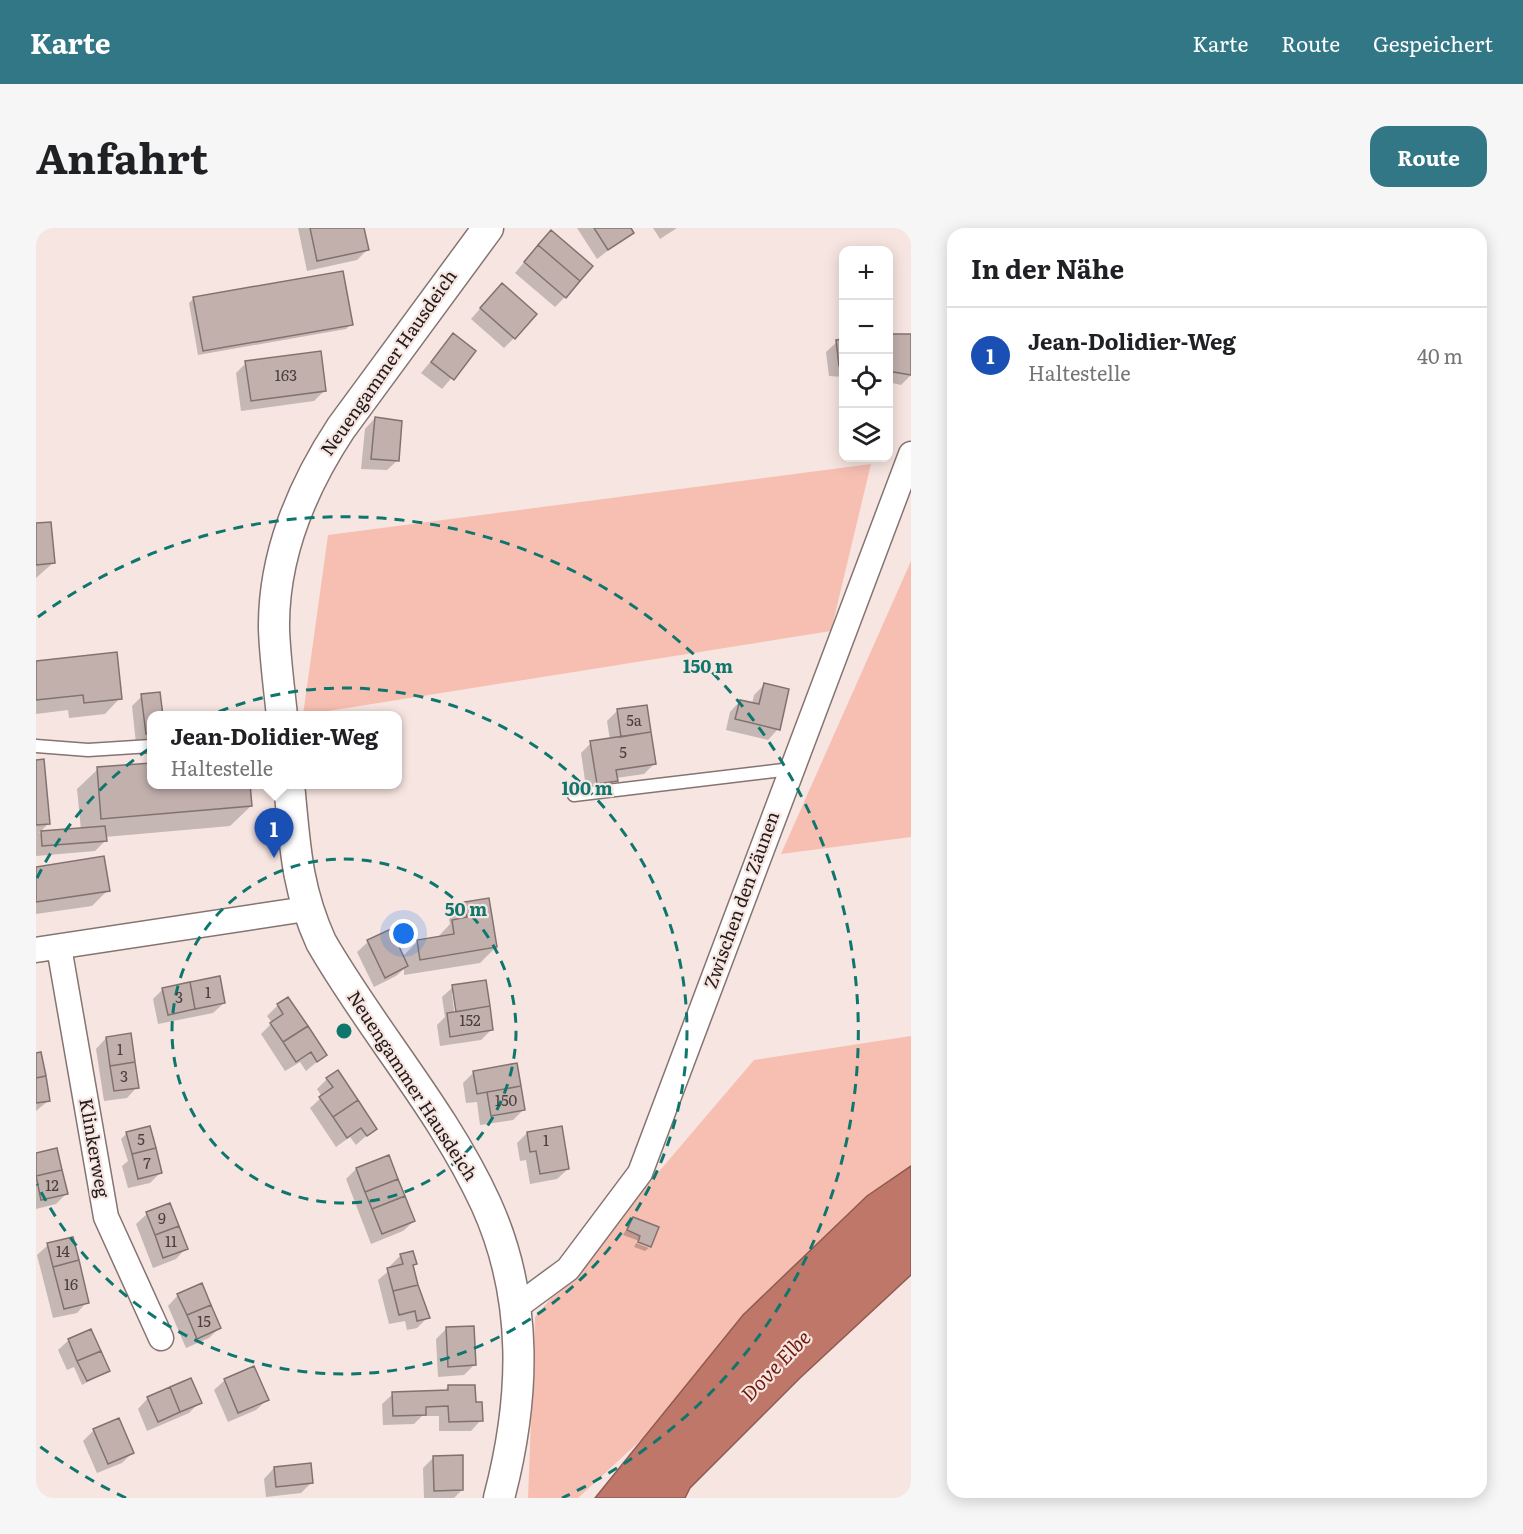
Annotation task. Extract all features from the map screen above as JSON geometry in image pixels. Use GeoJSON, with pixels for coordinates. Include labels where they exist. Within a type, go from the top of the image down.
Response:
{"type":"FeatureCollection","features":[{"type":"Feature","properties":{"kind":"street","name":"Neuengammer Hausdeich"},"geometry":{"type":"LineString","coordinates":[[282,711],[274,628],[277,586],[287,539],[303,495],[320,461],[341,428],[488,228]]}},
{"type":"Feature","properties":{"kind":"street","name":"Zwischen den Zäunen"},"geometry":{"type":"LineString","coordinates":[[515,1308],[568,1269],[640,1173],[911,454]]}},
{"type":"Feature","properties":{"kind":"street","name":"Neuengammer Hausdeich"},"geometry":{"type":"LineString","coordinates":[[290,789],[300,884],[306,909],[336,968],[451,1140],[486,1204],[506,1259],[515,1308],[519,1375],[513,1446],[499,1498]]}},
{"type":"Feature","properties":{"kind":"street"},"geometry":{"type":"LineString","coordinates":[[48,949],[306,909]]}},
{"type":"Feature","properties":{"kind":"street","name":"Klinkerweg"},"geometry":{"type":"LineString","coordinates":[[48,949],[106,1217],[161,1338]]}},
{"type":"Feature","properties":{"kind":"lane"},"geometry":{"type":"LineString","coordinates":[[36,746],[88,750],[147,746]]}},
{"type":"Feature","properties":{"kind":"lane"},"geometry":{"type":"LineString","coordinates":[[574,795],[791,769]]}},
{"type":"Feature","properties":{"kind":"shaded area"},"geometry":{"type":"Polygon","coordinates":[[[871,464],[831,631],[328,711],[304,711],[328,535],[871,464]]]}},
{"type":"Feature","properties":{"kind":"shaded area"},"geometry":{"type":"Polygon","coordinates":[[[911,561],[911,837],[781,854],[911,561]]]}},
{"type":"Feature","properties":{"kind":"shaded area"},"geometry":{"type":"Polygon","coordinates":[[[911,1036],[911,1191],[578,1498],[528,1498],[535,1317],[754,1060],[911,1036]]]}},
{"type":"Feature","properties":{"kind":"water","name":"Dove Elbe"},"geometry":{"type":"Polygon","coordinates":[[[911,1166],[911,1275],[800,1378],[690,1488],[685,1498],[595,1498],[743,1315],[867,1196],[911,1166]]]}},
{"type":"Feature","properties":{"kind":"building"},"geometry":{"type":"Polygon","coordinates":[[[310,228],[364,228],[369,250],[317,261],[310,228]]]}},
{"type":"Feature","properties":{"kind":"building"},"geometry":{"type":"Polygon","coordinates":[[[594,228],[631,228],[634,233],[608,250],[594,228]]]}},
{"type":"Feature","properties":{"kind":"building"},"geometry":{"type":"Polygon","coordinates":[[[551,230],[593,266],[580,281],[538,245],[551,230]]]}},
{"type":"Feature","properties":{"kind":"building"},"geometry":{"type":"Polygon","coordinates":[[[538,245],[580,281],[566,298],[524,262],[538,245]]]}},
{"type":"Feature","properties":{"kind":"building"},"geometry":{"type":"Polygon","coordinates":[[[343,271],[353,325],[203,351],[193,297],[343,271]]]}},
{"type":"Feature","properties":{"kind":"building"},"geometry":{"type":"Polygon","coordinates":[[[502,283],[537,314],[515,339],[480,308],[502,283]]]}},
{"type":"Feature","properties":{"kind":"building"},"geometry":{"type":"Polygon","coordinates":[[[453,333],[476,351],[454,380],[431,362],[453,333]]]}},
{"type":"Feature","properties":{"kind":"building"},"geometry":{"type":"Polygon","coordinates":[[[893,334],[911,334],[911,375],[893,372],[893,334]]]}},
{"type":"Feature","properties":{"kind":"building"},"geometry":{"type":"Polygon","coordinates":[[[836,340],[839,340],[839,366],[836,340]]]}},
{"type":"Feature","properties":{"kind":"building"},"geometry":{"type":"Polygon","coordinates":[[[321,351],[326,391],[251,401],[245,361],[321,351]]]}},
{"type":"Feature","properties":{"kind":"building"},"geometry":{"type":"Polygon","coordinates":[[[375,417],[402,421],[399,461],[371,459],[375,417]]]}},
{"type":"Feature","properties":{"kind":"building"},"geometry":{"type":"Polygon","coordinates":[[[51,522],[55,563],[36,565],[36,523],[51,522]]]}},
{"type":"Feature","properties":{"kind":"building"},"geometry":{"type":"Polygon","coordinates":[[[117,652],[122,699],[84,703],[83,695],[36,700],[36,661],[117,652]]]}},
{"type":"Feature","properties":{"kind":"building"},"geometry":{"type":"Polygon","coordinates":[[[764,683],[789,689],[780,730],[735,719],[740,700],[759,704],[764,683]]]}},
{"type":"Feature","properties":{"kind":"building"},"geometry":{"type":"Polygon","coordinates":[[[160,692],[162,711],[147,711],[147,734],[146,734],[141,694],[160,692]]]}},
{"type":"Feature","properties":{"kind":"building"},"geometry":{"type":"Polygon","coordinates":[[[647,705],[651,732],[621,737],[617,709],[647,705]]]}},
{"type":"Feature","properties":{"kind":"building"},"geometry":{"type":"Polygon","coordinates":[[[651,732],[656,764],[616,770],[618,781],[597,784],[590,741],[651,732]]]}},
{"type":"Feature","properties":{"kind":"building"},"geometry":{"type":"Polygon","coordinates":[[[44,759],[50,824],[36,825],[36,760],[44,759]]]}},
{"type":"Feature","properties":{"kind":"building"},"geometry":{"type":"Polygon","coordinates":[[[147,763],[147,789],[250,789],[252,806],[101,819],[97,767],[147,763]]]}},
{"type":"Feature","properties":{"kind":"building"},"geometry":{"type":"Polygon","coordinates":[[[105,826],[107,841],[42,846],[41,831],[105,826]]]}},
{"type":"Feature","properties":{"kind":"building"},"geometry":{"type":"Polygon","coordinates":[[[104,856],[110,891],[36,902],[36,867],[104,856]]]}},
{"type":"Feature","properties":{"kind":"building"},"geometry":{"type":"Polygon","coordinates":[[[489,898],[497,947],[420,960],[417,940],[454,934],[452,920],[467,917],[464,902],[489,898]]]}},
{"type":"Feature","properties":{"kind":"building"},"geometry":{"type":"Polygon","coordinates":[[[391,929],[408,966],[385,978],[367,940],[391,929]]]}},
{"type":"Feature","properties":{"kind":"building"},"geometry":{"type":"Polygon","coordinates":[[[220,976],[225,1003],[195,1009],[190,982],[220,976]]]}},
{"type":"Feature","properties":{"kind":"building"},"geometry":{"type":"Polygon","coordinates":[[[486,980],[490,1006],[456,1012],[452,985],[486,980]]]}},
{"type":"Feature","properties":{"kind":"building"},"geometry":{"type":"Polygon","coordinates":[[[190,982],[195,1009],[168,1015],[162,988],[190,982]]]}},
{"type":"Feature","properties":{"kind":"building"},"geometry":{"type":"Polygon","coordinates":[[[288,997],[308,1026],[283,1042],[270,1023],[283,1014],[277,1004],[288,997]]]}},
{"type":"Feature","properties":{"kind":"building"},"geometry":{"type":"Polygon","coordinates":[[[490,1006],[493,1030],[450,1037],[447,1013],[490,1006]]]}},
{"type":"Feature","properties":{"kind":"building"},"geometry":{"type":"Polygon","coordinates":[[[308,1026],[327,1055],[317,1062],[311,1052],[296,1062],[283,1042],[308,1026]]]}},
{"type":"Feature","properties":{"kind":"building"},"geometry":{"type":"Polygon","coordinates":[[[131,1033],[135,1062],[110,1066],[106,1037],[131,1033]]]}},
{"type":"Feature","properties":{"kind":"building"},"geometry":{"type":"Polygon","coordinates":[[[41,1052],[46,1076],[36,1078],[36,1053],[41,1052]]]}},
{"type":"Feature","properties":{"kind":"building"},"geometry":{"type":"Polygon","coordinates":[[[135,1062],[139,1088],[114,1091],[110,1066],[135,1062]]]}},
{"type":"Feature","properties":{"kind":"building"},"geometry":{"type":"Polygon","coordinates":[[[517,1063],[521,1086],[477,1094],[473,1071],[517,1063]]]}},
{"type":"Feature","properties":{"kind":"building"},"geometry":{"type":"Polygon","coordinates":[[[338,1070],[358,1100],[333,1117],[319,1097],[333,1087],[326,1078],[338,1070]]]}},
{"type":"Feature","properties":{"kind":"building"},"geometry":{"type":"Polygon","coordinates":[[[46,1076],[50,1101],[36,1103],[36,1078],[46,1076]]]}},
{"type":"Feature","properties":{"kind":"building"},"geometry":{"type":"Polygon","coordinates":[[[521,1086],[525,1110],[491,1116],[487,1092],[521,1086]]]}},
{"type":"Feature","properties":{"kind":"building"},"geometry":{"type":"Polygon","coordinates":[[[358,1100],[377,1129],[367,1136],[361,1128],[347,1138],[333,1117],[358,1100]]]}},
{"type":"Feature","properties":{"kind":"building"},"geometry":{"type":"Polygon","coordinates":[[[150,1126],[156,1148],[132,1154],[126,1132],[150,1126]]]}},
{"type":"Feature","properties":{"kind":"building"},"geometry":{"type":"Polygon","coordinates":[[[562,1126],[569,1169],[540,1174],[536,1151],[530,1152],[527,1132],[562,1126]]]}},
{"type":"Feature","properties":{"kind":"building"},"geometry":{"type":"Polygon","coordinates":[[[57,1148],[62,1170],[36,1176],[36,1153],[57,1148]]]}},
{"type":"Feature","properties":{"kind":"building"},"geometry":{"type":"Polygon","coordinates":[[[156,1148],[162,1173],[138,1179],[132,1154],[156,1148]]]}},
{"type":"Feature","properties":{"kind":"building"},"geometry":{"type":"Polygon","coordinates":[[[389,1155],[398,1179],[365,1192],[356,1168],[389,1155]]]}},
{"type":"Feature","properties":{"kind":"building"},"geometry":{"type":"Polygon","coordinates":[[[62,1170],[68,1194],[41,1200],[36,1176],[62,1170]]]}},
{"type":"Feature","properties":{"kind":"building"},"geometry":{"type":"Polygon","coordinates":[[[398,1179],[405,1196],[372,1209],[365,1192],[398,1179]]]}},
{"type":"Feature","properties":{"kind":"building"},"geometry":{"type":"Polygon","coordinates":[[[405,1196],[415,1221],[382,1234],[372,1209],[405,1196]]]}},
{"type":"Feature","properties":{"kind":"building"},"geometry":{"type":"Polygon","coordinates":[[[170,1203],[179,1226],[155,1235],[146,1212],[170,1203]]]}},
{"type":"Feature","properties":{"kind":"building"},"geometry":{"type":"Polygon","coordinates":[[[633,1217],[659,1227],[651,1247],[638,1242],[640,1236],[627,1230],[633,1217]]]}},
{"type":"Feature","properties":{"kind":"building"},"geometry":{"type":"Polygon","coordinates":[[[179,1226],[188,1249],[163,1258],[155,1235],[179,1226]]]}},
{"type":"Feature","properties":{"kind":"building"},"geometry":{"type":"Polygon","coordinates":[[[73,1237],[79,1260],[53,1267],[47,1243],[73,1237]]]}},
{"type":"Feature","properties":{"kind":"building"},"geometry":{"type":"Polygon","coordinates":[[[413,1251],[417,1264],[413,1265],[418,1285],[393,1291],[387,1268],[403,1264],[400,1254],[413,1251]]]}},
{"type":"Feature","properties":{"kind":"building"},"geometry":{"type":"Polygon","coordinates":[[[79,1260],[89,1303],[64,1309],[53,1267],[79,1260]]]}},
{"type":"Feature","properties":{"kind":"building"},"geometry":{"type":"Polygon","coordinates":[[[202,1283],[211,1305],[187,1315],[177,1294],[202,1283]]]}},
{"type":"Feature","properties":{"kind":"building"},"geometry":{"type":"Polygon","coordinates":[[[418,1285],[430,1318],[417,1321],[415,1311],[399,1315],[393,1291],[418,1285]]]}},
{"type":"Feature","properties":{"kind":"building"},"geometry":{"type":"Polygon","coordinates":[[[211,1305],[221,1328],[197,1339],[187,1315],[211,1305]]]}},
{"type":"Feature","properties":{"kind":"building"},"geometry":{"type":"Polygon","coordinates":[[[474,1326],[476,1365],[448,1367],[446,1327],[474,1326]]]}},
{"type":"Feature","properties":{"kind":"building"},"geometry":{"type":"Polygon","coordinates":[[[91,1329],[101,1351],[77,1361],[68,1339],[91,1329]]]}},
{"type":"Feature","properties":{"kind":"building"},"geometry":{"type":"Polygon","coordinates":[[[101,1351],[110,1371],[87,1381],[77,1361],[101,1351]]]}},
{"type":"Feature","properties":{"kind":"building"},"geometry":{"type":"Polygon","coordinates":[[[254,1366],[269,1400],[238,1413],[224,1379],[254,1366]]]}},
{"type":"Feature","properties":{"kind":"building"},"geometry":{"type":"Polygon","coordinates":[[[191,1378],[202,1403],[180,1412],[170,1387],[191,1378]]]}},
{"type":"Feature","properties":{"kind":"building"},"geometry":{"type":"Polygon","coordinates":[[[448,1385],[475,1385],[476,1402],[482,1402],[483,1421],[449,1422],[448,1406],[426,1407],[426,1415],[393,1416],[392,1392],[448,1390],[448,1385]]]}},
{"type":"Feature","properties":{"kind":"building"},"geometry":{"type":"Polygon","coordinates":[[[170,1387],[180,1412],[158,1422],[147,1397],[170,1387]]]}},
{"type":"Feature","properties":{"kind":"building"},"geometry":{"type":"Polygon","coordinates":[[[119,1418],[134,1453],[108,1464],[93,1429],[119,1418]]]}},
{"type":"Feature","properties":{"kind":"building"},"geometry":{"type":"Polygon","coordinates":[[[463,1455],[463,1490],[434,1491],[433,1456],[463,1455]]]}},
{"type":"Feature","properties":{"kind":"building"},"geometry":{"type":"Polygon","coordinates":[[[311,1463],[313,1483],[276,1487],[274,1467],[311,1463]]]}},
{"type":"Feature","properties":{"kind":"place","name":"Jean-Dolidier-Weg"},"geometry":{"type":"Point","coordinates":[274,858]}}]}
